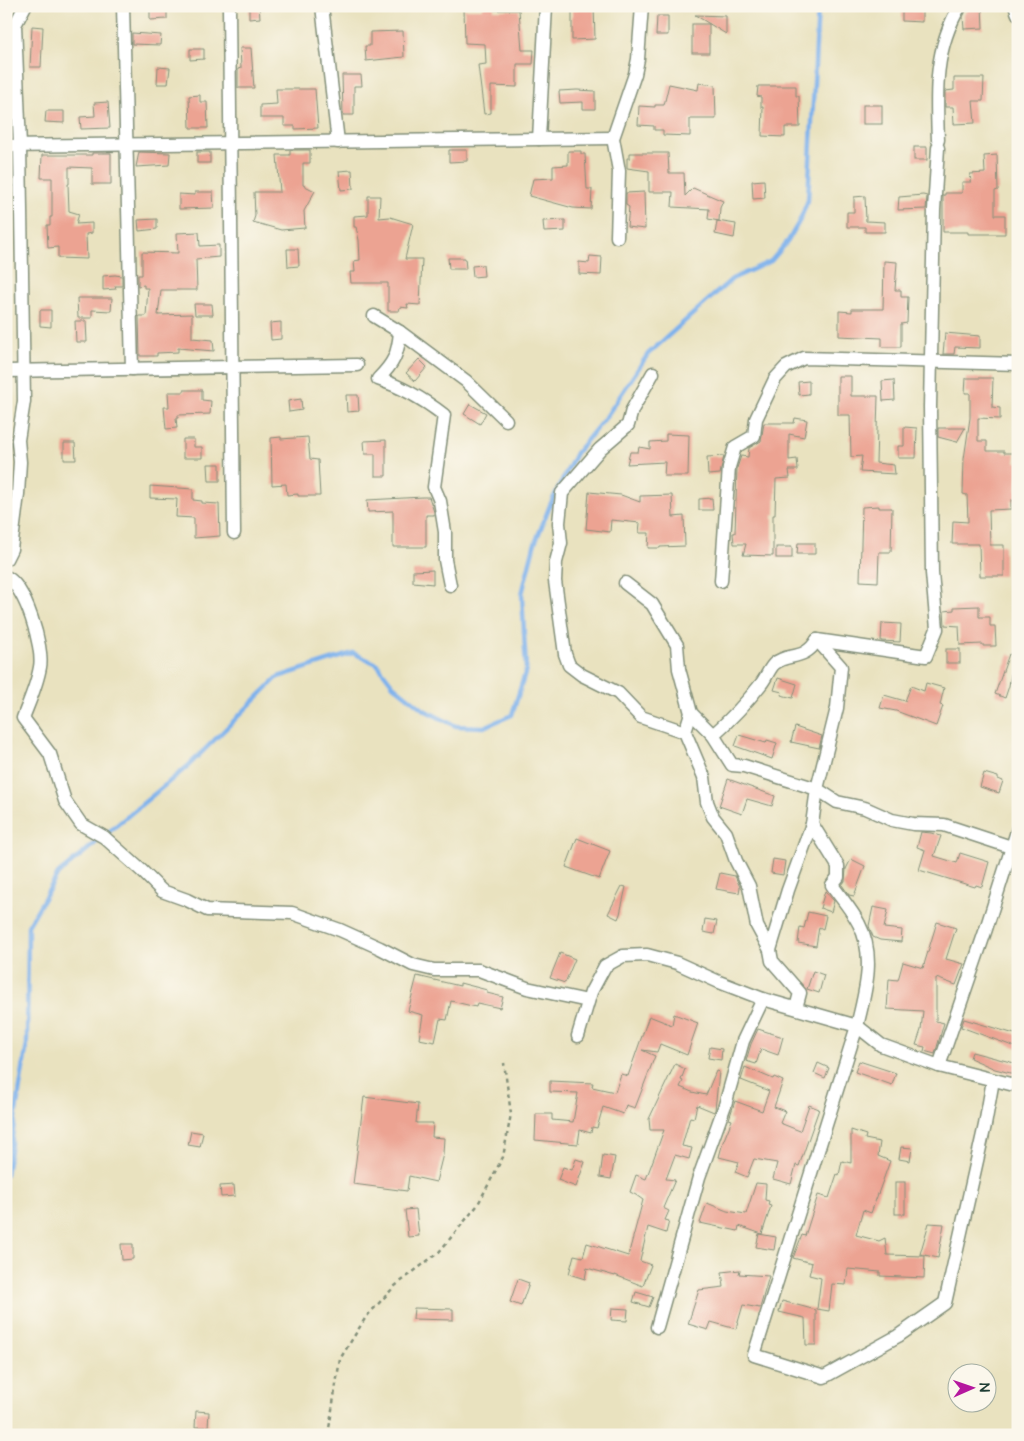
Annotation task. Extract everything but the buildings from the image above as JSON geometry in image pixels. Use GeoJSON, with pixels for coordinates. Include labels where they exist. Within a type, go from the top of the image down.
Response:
{"type":"FeatureCollection","features":[{"type":"Feature","properties":{"kind":"street"},"geometry":{"type":"LineString","coordinates":[[6,559],[12,549],[20,462],[18,440],[24,401],[22,371],[20,146],[15,25],[25,6]]}},
{"type":"Feature","properties":{"kind":"street"},"geometry":{"type":"LineString","coordinates":[[123,6],[132,369]]}},
{"type":"Feature","properties":{"kind":"street"},"geometry":{"type":"LineString","coordinates":[[230,6],[234,533]]}},
{"type":"Feature","properties":{"kind":"street"},"geometry":{"type":"LineString","coordinates":[[322,6],[338,142]]}},
{"type":"Feature","properties":{"kind":"street"},"geometry":{"type":"LineString","coordinates":[[539,139],[546,6]]}},
{"type":"Feature","properties":{"kind":"street"},"geometry":{"type":"LineString","coordinates":[[617,237],[619,171],[613,138],[635,74],[642,6]]}},
{"type":"Feature","properties":{"kind":"street"},"geometry":{"type":"LineString","coordinates":[[817,640],[926,656],[937,629],[932,572],[930,451],[934,210],[938,144],[936,99],[941,48],[952,19],[960,6]]}},
{"type":"Feature","properties":{"kind":"street"},"geometry":{"type":"LineString","coordinates":[[1015,6],[1018,14]]}},
{"type":"Feature","properties":{"kind":"street"},"geometry":{"type":"LineString","coordinates":[[6,146],[613,138]]}},
{"type":"Feature","properties":{"kind":"street"},"geometry":{"type":"LineString","coordinates":[[374,316],[400,332],[466,381],[506,420]]}},
{"type":"Feature","properties":{"kind":"street"},"geometry":{"type":"LineString","coordinates":[[400,332],[398,350],[391,365],[378,378],[399,386],[424,400],[444,415],[434,487],[440,501],[444,524],[445,560],[450,585]]}},
{"type":"Feature","properties":{"kind":"street"},"geometry":{"type":"LineString","coordinates":[[721,581],[729,467],[735,447],[754,436],[756,419],[775,379],[786,366],[804,358],[1018,364]]}},
{"type":"Feature","properties":{"kind":"street"},"geometry":{"type":"LineString","coordinates":[[6,371],[357,365]]}},
{"type":"Feature","properties":{"kind":"street"},"geometry":{"type":"LineString","coordinates":[[653,374],[632,410],[628,425],[600,449],[562,493],[559,523],[561,543],[556,562],[555,581],[565,654],[569,665],[582,675],[618,693],[641,717],[685,732]]}},
{"type":"Feature","properties":{"kind":"street"},"geometry":{"type":"LineString","coordinates":[[6,577],[12,579],[28,606],[39,646],[41,665],[35,688],[23,718],[50,754],[65,801],[81,824],[104,837],[162,891],[207,910],[292,913],[340,930],[413,965],[434,970],[479,970],[528,988],[588,1001]]}},
{"type":"Feature","properties":{"kind":"street"},"geometry":{"type":"LineString","coordinates":[[625,583],[652,604],[677,645],[679,669],[690,713],[685,732],[704,778],[707,802],[713,817],[726,833],[736,861],[749,886],[757,926],[770,950],[772,961],[800,993],[796,1008]]}},
{"type":"Feature","properties":{"kind":"street"},"geometry":{"type":"LineString","coordinates":[[713,735],[736,714],[763,682],[774,664],[803,654],[813,648],[817,640]]}},
{"type":"Feature","properties":{"kind":"street"},"geometry":{"type":"LineString","coordinates":[[770,950],[788,890],[812,824],[817,789],[837,708],[841,667],[817,640]]}},
{"type":"Feature","properties":{"kind":"street"},"geometry":{"type":"LineString","coordinates":[[690,713],[713,735],[732,765],[744,766],[817,789],[837,802],[865,808],[892,820],[913,824],[944,825],[1011,847]]}},
{"type":"Feature","properties":{"kind":"street"},"geometry":{"type":"LineString","coordinates":[[812,824],[838,866],[838,877],[832,885],[859,924],[867,944],[868,984],[857,1026],[754,1355],[824,1377],[898,1336],[946,1303],[993,1080]]}},
{"type":"Feature","properties":{"kind":"street"},"geometry":{"type":"LineString","coordinates":[[939,1066],[1018,828]]}},
{"type":"Feature","properties":{"kind":"street"},"geometry":{"type":"LineString","coordinates":[[578,1036],[591,992],[605,966],[623,956],[647,955],[676,963],[763,999],[857,1026],[881,1045],[939,1066],[1018,1086]]}},
{"type":"Feature","properties":{"kind":"street"},"geometry":{"type":"LineString","coordinates":[[657,1327],[699,1177],[725,1105],[743,1041],[763,999]]}},
{"type":"Feature","properties":{"kind":"path"},"geometry":{"type":"LineString","coordinates":[[328,1435],[340,1358],[366,1317],[395,1286],[439,1252],[477,1206],[503,1157],[511,1114],[504,1063]]}},
{"type":"Feature","properties":{"kind":"waterway"},"geometry":{"type":"LineString","coordinates":[[6,1174],[27,1044],[28,926],[58,874],[188,766],[278,677],[353,653],[377,664],[393,685],[424,710],[456,726],[484,727],[512,715],[526,670],[522,594],[534,546],[550,505],[576,453],[606,417],[648,354],[732,279],[771,261],[788,241],[800,220],[808,200],[818,6]]}}]}
